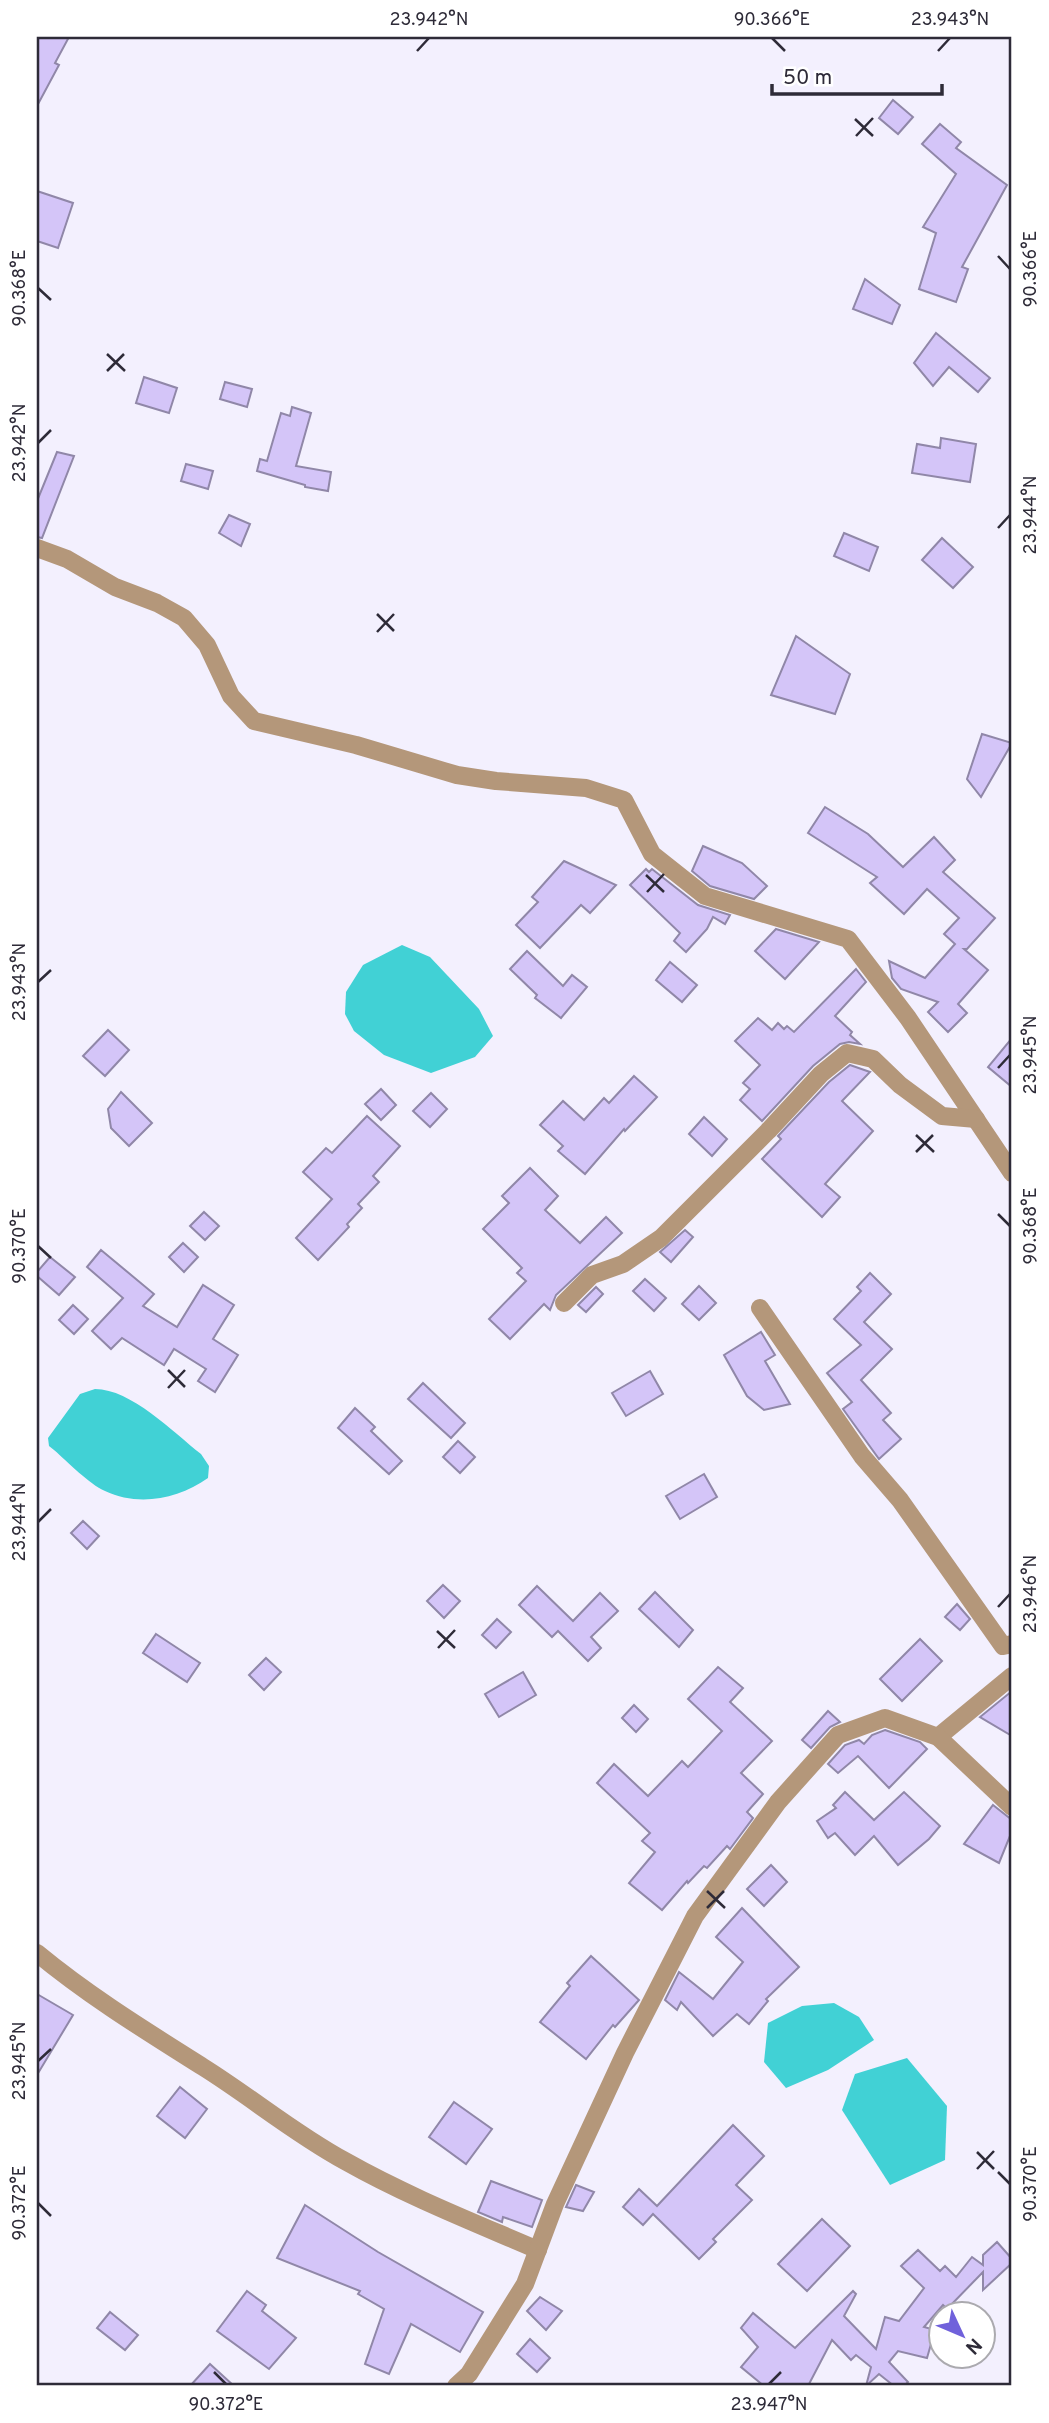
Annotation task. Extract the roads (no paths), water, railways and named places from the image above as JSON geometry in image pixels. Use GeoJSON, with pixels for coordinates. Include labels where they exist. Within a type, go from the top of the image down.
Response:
{"type":"FeatureCollection","features":[{"type":"Feature","properties":{"kind":"street"},"geometry":{"type":"LineString","coordinates":[[37,548],[68,559],[115,587],[157,603],[184,618],[207,645],[231,696],[254,721],[367,748],[457,775],[586,789],[624,800],[652,854],[705,897],[848,939],[908,1018],[1012,1173]]}},
{"type":"Feature","properties":{"kind":"street"},"geometry":{"type":"LineString","coordinates":[[564,1303],[592,1276],[623,1264],[661,1238],[821,1074],[848,1053],[873,1059],[901,1085],[942,1116],[976,1119]]}},
{"type":"Feature","properties":{"kind":"street"},"geometry":{"type":"LineString","coordinates":[[760,1308],[862,1456],[900,1500],[1003,1646],[1012,1644]]}},
{"type":"Feature","properties":{"kind":"street"},"geometry":{"type":"LineString","coordinates":[[938,1737],[1012,1676]]}},
{"type":"Feature","properties":{"kind":"street"},"geometry":{"type":"LineString","coordinates":[[456,2386],[469,2374],[525,2284],[555,2204],[625,2053],[695,1916],[778,1802],[838,1735],[885,1718],[938,1737],[1012,1807]]}},
{"type":"Feature","properties":{"kind":"street"},"geometry":{"type":"LineString","coordinates":[[37,1953],[97,1998],[343,2161],[408,2194],[538,2250]]}},
{"type":"Feature","properties":{"kind":"water"},"geometry":{"type":"Polygon","coordinates":[[[402,945],[430,957],[479,1009],[493,1036],[475,1057],[431,1073],[384,1055],[354,1031],[345,1014],[346,992],[363,965],[402,945]]]}},
{"type":"Feature","properties":{"kind":"water"},"geometry":{"type":"Polygon","coordinates":[[[95,1389],[123,1396],[165,1424],[201,1454],[209,1466],[208,1478],[171,1496],[131,1499],[105,1491],[86,1478],[49,1446],[48,1438],[80,1394],[95,1389]]]}},
{"type":"Feature","properties":{"kind":"water"},"geometry":{"type":"Polygon","coordinates":[[[834,2003],[859,2017],[874,2040],[828,2070],[786,2088],[764,2062],[768,2023],[802,2006],[834,2003]]]}},
{"type":"Feature","properties":{"kind":"water"},"geometry":{"type":"Polygon","coordinates":[[[907,2058],[947,2106],[945,2160],[890,2185],[842,2110],[855,2074],[907,2058]]]}}]}
